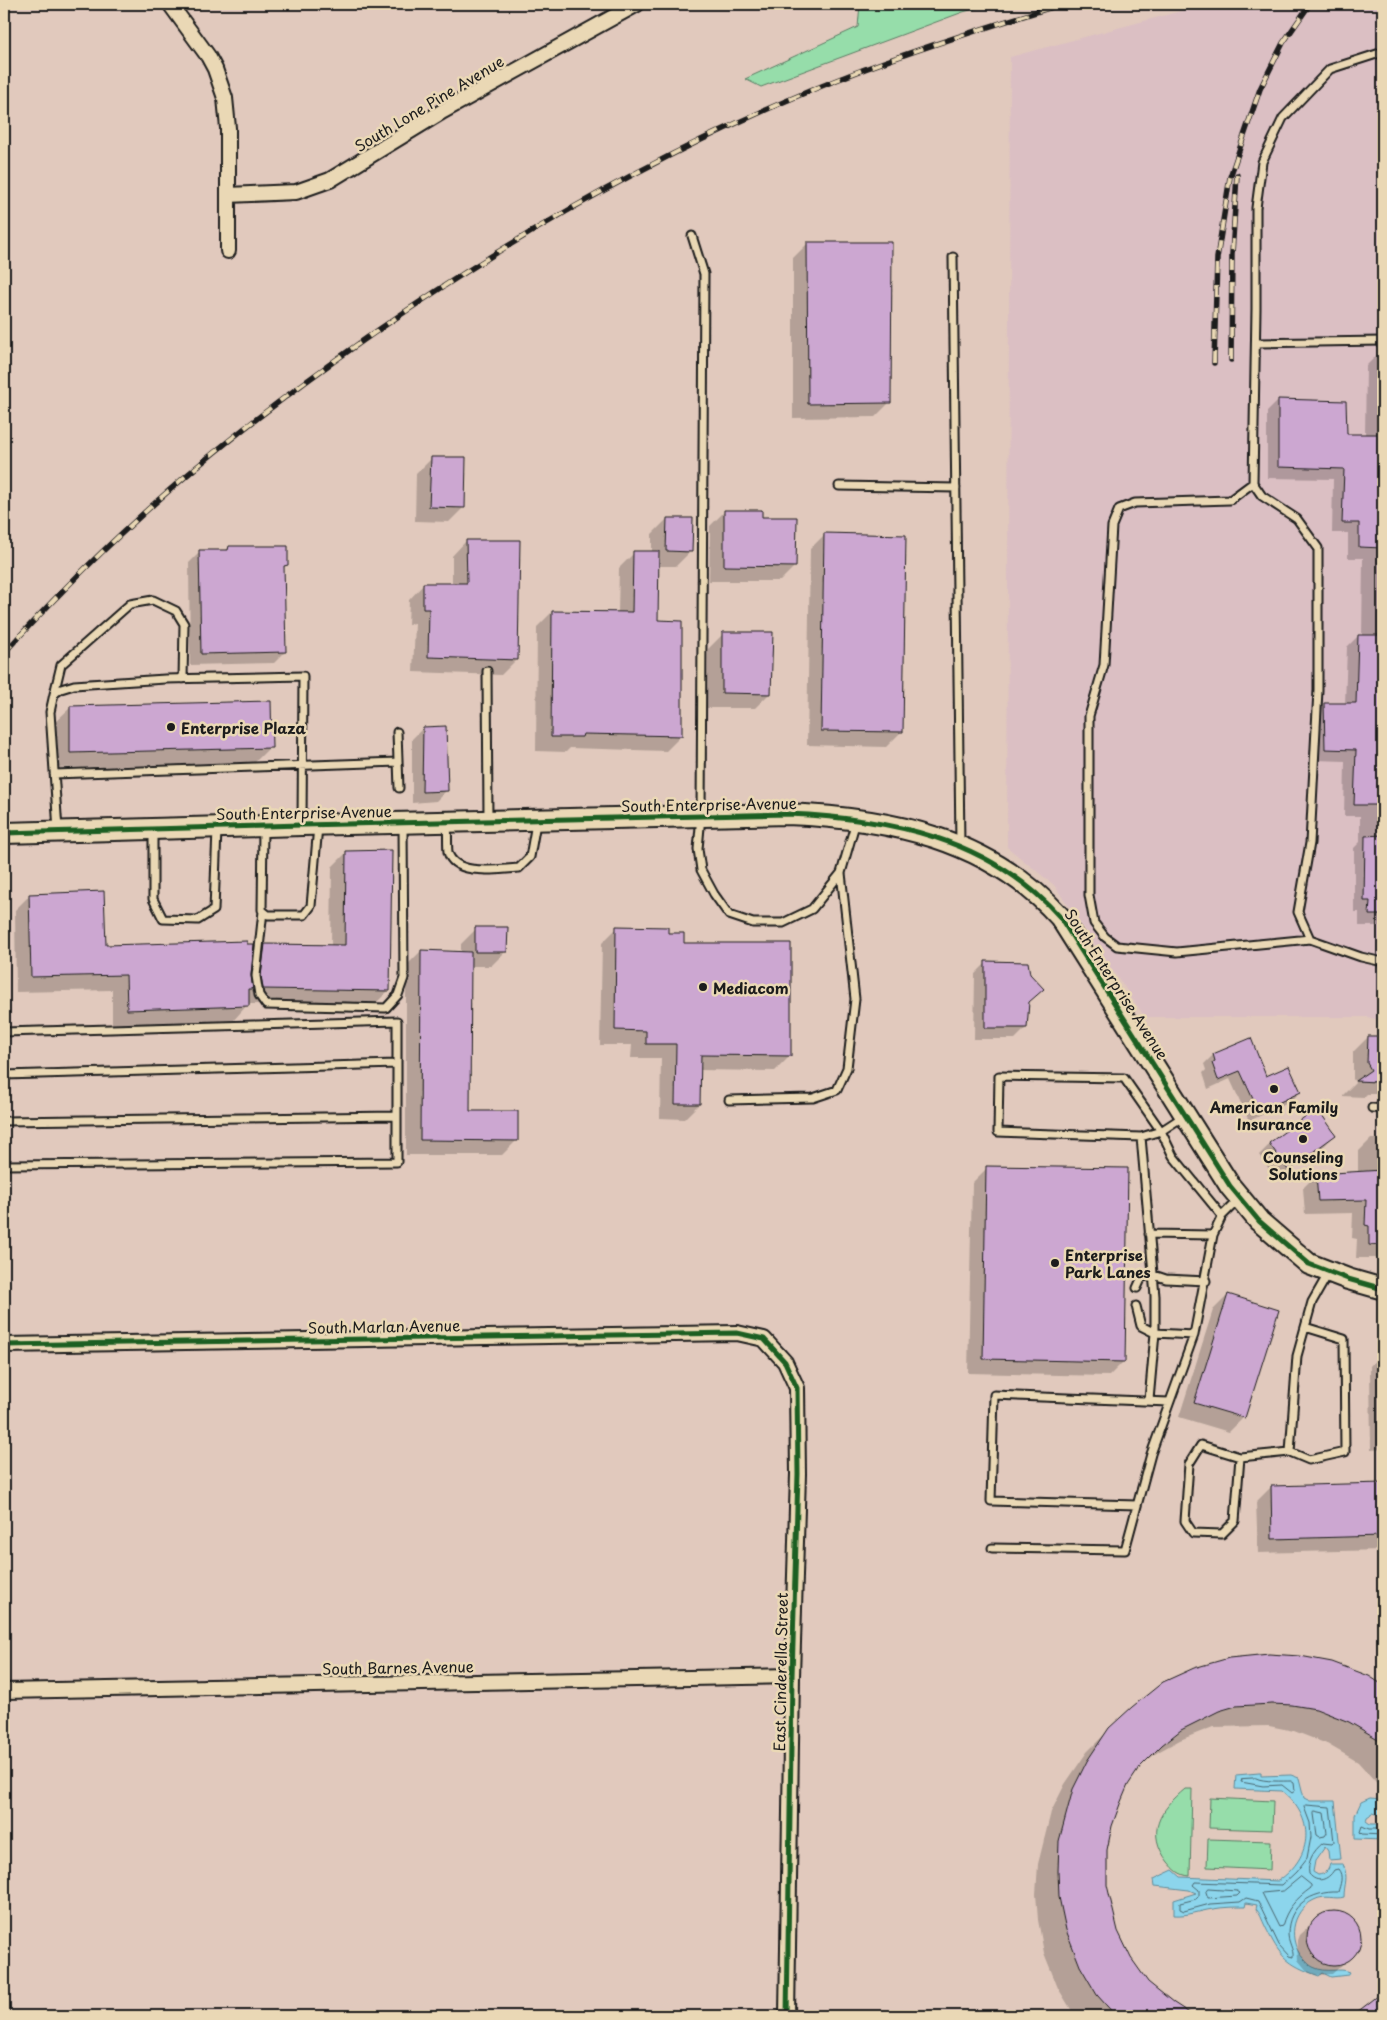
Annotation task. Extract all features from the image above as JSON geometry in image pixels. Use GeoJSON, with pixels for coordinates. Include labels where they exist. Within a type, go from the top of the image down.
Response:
{"type":"FeatureCollection","features":[{"type":"Feature","properties":{"kind":"street"},"geometry":{"type":"LineString","coordinates":[[170,4],[208,56],[215,69],[225,98],[228,128],[228,251]]}},
{"type":"Feature","properties":{"kind":"street","name":"South Lone Pine Avenue"},"geometry":{"type":"LineString","coordinates":[[228,195],[296,192],[330,180],[442,111],[637,4]]}},
{"type":"Feature","properties":{"kind":"street","name":"South Enterprise Avenue"},"geometry":{"type":"LineString","coordinates":[[4,834],[310,824],[787,814],[856,820],[903,828],[960,846],[1016,876],[1060,917],[1240,1199],[1259,1221],[1310,1264],[1348,1279],[1383,1289]]}},
{"type":"Feature","properties":{"kind":"street","name":"South Marlan Avenue"},"geometry":{"type":"LineString","coordinates":[[4,1345],[737,1333],[764,1340]]}},
{"type":"Feature","properties":{"kind":"street","name":"East Cinderella Street"},"geometry":{"type":"LineString","coordinates":[[764,1340],[785,1362],[798,1388],[798,1474],[792,1676],[787,2016]]}},
{"type":"Feature","properties":{"kind":"street","name":"South Barnes Avenue"},"geometry":{"type":"LineString","coordinates":[[4,1690],[792,1676]]}},
{"type":"Feature","properties":{"kind":"lane"},"geometry":{"type":"LineString","coordinates":[[1310,939],[1298,912],[1310,834],[1318,690],[1318,548],[1297,520],[1262,496],[1253,483],[1256,208],[1262,162],[1283,118],[1330,69],[1383,52]]}},
{"type":"Feature","properties":{"kind":"lane"},"geometry":{"type":"LineString","coordinates":[[692,236],[704,274],[701,816],[698,849],[701,870],[714,894],[729,915],[753,922],[783,923],[812,910],[841,873]]}},
{"type":"Feature","properties":{"kind":"lane"},"geometry":{"type":"LineString","coordinates":[[953,257],[960,846]]}},
{"type":"Feature","properties":{"kind":"lane"},"geometry":{"type":"LineString","coordinates":[[1256,343],[1383,341]]}},
{"type":"Feature","properties":{"kind":"lane"},"geometry":{"type":"LineString","coordinates":[[1253,483],[1230,500],[1135,503],[1119,509],[1112,526],[1104,665],[1089,716],[1089,895],[1094,924],[1105,937],[1117,946],[1177,952],[1310,939],[1361,957],[1383,962]]}},
{"type":"Feature","properties":{"kind":"lane"},"geometry":{"type":"LineString","coordinates":[[839,486],[956,488]]}},
{"type":"Feature","properties":{"kind":"lane"},"geometry":{"type":"LineString","coordinates":[[59,832],[50,712],[61,665],[130,604],[153,600],[176,611],[184,624],[183,679]]}},
{"type":"Feature","properties":{"kind":"lane"},"geometry":{"type":"LineString","coordinates":[[487,671],[488,820]]}},
{"type":"Feature","properties":{"kind":"lane"},"geometry":{"type":"LineString","coordinates":[[54,694],[61,689],[74,685],[183,679],[303,676],[303,766],[310,824],[312,906],[304,915],[268,915],[263,911]]}},
{"type":"Feature","properties":{"kind":"lane"},"geometry":{"type":"LineString","coordinates":[[397,732],[399,788]]}},
{"type":"Feature","properties":{"kind":"lane"},"geometry":{"type":"LineString","coordinates":[[54,774],[398,762]]}},
{"type":"Feature","properties":{"kind":"lane"},"geometry":{"type":"LineString","coordinates":[[447,821],[448,853],[454,862],[470,870],[519,868],[530,857],[536,819]]}},
{"type":"Feature","properties":{"kind":"lane"},"geometry":{"type":"LineString","coordinates":[[729,1100],[813,1098],[837,1090],[847,1068],[855,999],[841,873],[856,820]]}},
{"type":"Feature","properties":{"kind":"lane"},"geometry":{"type":"LineString","coordinates":[[263,826],[260,900],[263,911],[256,976],[259,995],[266,1005],[386,1008],[398,995],[404,978],[403,822]]}},
{"type":"Feature","properties":{"kind":"lane"},"geometry":{"type":"LineString","coordinates":[[153,829],[153,899],[163,919],[198,920],[214,910],[217,827]]}},
{"type":"Feature","properties":{"kind":"lane"},"geometry":{"type":"LineString","coordinates":[[4,1032],[397,1021],[397,1162],[4,1165]]}},
{"type":"Feature","properties":{"kind":"lane"},"geometry":{"type":"LineString","coordinates":[[4,1075],[397,1064]]}},
{"type":"Feature","properties":{"kind":"lane"},"geometry":{"type":"LineString","coordinates":[[1186,1114],[1161,1131],[1141,1137],[998,1132],[999,1076],[1124,1078],[1161,1131],[1173,1156],[1222,1216]]}},
{"type":"Feature","properties":{"kind":"lane"},"geometry":{"type":"LineString","coordinates":[[1372,1108],[1383,1109]]}},
{"type":"Feature","properties":{"kind":"lane"},"geometry":{"type":"LineString","coordinates":[[4,1121],[397,1116]]}},
{"type":"Feature","properties":{"kind":"lane"},"geometry":{"type":"LineString","coordinates":[[1141,1137],[1154,1275],[1155,1333],[1149,1400]]}},
{"type":"Feature","properties":{"kind":"lane"},"geometry":{"type":"LineString","coordinates":[[992,1548],[1125,1550],[1151,1454],[1194,1334],[1214,1235],[1222,1216],[1240,1199]]}},
{"type":"Feature","properties":{"kind":"lane"},"geometry":{"type":"LineString","coordinates":[[1149,1234],[1214,1235]]}},
{"type":"Feature","properties":{"kind":"lane"},"geometry":{"type":"LineString","coordinates":[[1290,1452],[1297,1356],[1312,1302],[1329,1271]]}},
{"type":"Feature","properties":{"kind":"lane"},"geometry":{"type":"LineString","coordinates":[[1137,1288],[1142,1277],[1154,1275],[1166,1280],[1206,1281]]}},
{"type":"Feature","properties":{"kind":"lane"},"geometry":{"type":"LineString","coordinates":[[1136,1306],[1141,1326],[1155,1333],[1194,1334]]}},
{"type":"Feature","properties":{"kind":"lane"},"geometry":{"type":"LineString","coordinates":[[1240,1457],[1235,1521],[1222,1534],[1193,1533],[1184,1522],[1189,1464],[1202,1445],[1240,1457],[1290,1452],[1309,1460],[1345,1452],[1344,1339],[1305,1327]]}},
{"type":"Feature","properties":{"kind":"lane"},"geometry":{"type":"LineString","coordinates":[[1137,1505],[991,1501],[994,1395],[1169,1402]]}},
{"type":"Feature","properties":{"kind":"shaded area"},"geometry":{"type":"Polygon","coordinates":[[[1207,4],[1383,4],[1383,1021],[1367,1017],[1145,1017],[1054,885],[1007,847],[1010,57],[1207,4]]]}},
{"type":"Feature","properties":{"kind":"green space"},"geometry":{"type":"Polygon","coordinates":[[[860,4],[992,4],[963,12],[761,87],[745,79],[858,27],[860,4]]]}},
{"type":"Feature","properties":{"kind":"green space"},"geometry":{"type":"Polygon","coordinates":[[[1185,1789],[1192,1789],[1190,1876],[1178,1872],[1168,1862],[1157,1841],[1158,1822],[1169,1805],[1185,1789]]]}},
{"type":"Feature","properties":{"kind":"green space"},"geometry":{"type":"Polygon","coordinates":[[[1210,1798],[1273,1801],[1272,1830],[1209,1828],[1210,1798]]]}},
{"type":"Feature","properties":{"kind":"green space"},"geometry":{"type":"Polygon","coordinates":[[[1208,1839],[1271,1841],[1270,1870],[1207,1867],[1208,1839]]]}},
{"type":"Feature","properties":{"kind":"water"},"geometry":{"type":"Polygon","coordinates":[[[1261,1773],[1261,1776],[1291,1775],[1299,1778],[1304,1798],[1310,1801],[1335,1801],[1341,1859],[1329,1860],[1328,1851],[1325,1847],[1315,1861],[1313,1872],[1320,1875],[1327,1871],[1330,1864],[1343,1864],[1346,1877],[1344,1897],[1322,1897],[1306,1905],[1296,1919],[1294,1936],[1299,1952],[1310,1965],[1323,1970],[1350,1972],[1348,1975],[1331,1977],[1323,1973],[1319,1976],[1291,1963],[1280,1952],[1270,1937],[1256,1909],[1257,1905],[1246,1903],[1245,1907],[1221,1908],[1174,1915],[1174,1900],[1196,1893],[1189,1890],[1155,1886],[1154,1879],[1173,1870],[1181,1877],[1278,1881],[1290,1871],[1304,1849],[1306,1837],[1305,1825],[1293,1802],[1282,1791],[1235,1789],[1236,1775],[1261,1773]]]}},
{"type":"Feature","properties":{"kind":"water"},"geometry":{"type":"Polygon","coordinates":[[[1370,1798],[1383,1799],[1383,1816],[1373,1813],[1367,1817],[1366,1821],[1370,1824],[1383,1824],[1383,1840],[1355,1839],[1355,1815],[1361,1802],[1370,1798]]]}},
{"type":"Feature","properties":{"kind":"building"},"geometry":{"type":"Polygon","coordinates":[[[807,242],[892,242],[891,403],[808,404],[807,242]]]}},
{"type":"Feature","properties":{"kind":"building"},"geometry":{"type":"Polygon","coordinates":[[[1278,399],[1346,401],[1347,434],[1383,434],[1383,548],[1359,547],[1359,523],[1342,523],[1344,469],[1278,467],[1278,399]]]}},
{"type":"Feature","properties":{"kind":"building"},"geometry":{"type":"Polygon","coordinates":[[[431,457],[466,457],[465,508],[429,507],[431,457]]]}},
{"type":"Feature","properties":{"kind":"building"},"geometry":{"type":"Polygon","coordinates":[[[724,510],[762,510],[762,517],[797,517],[796,567],[724,566],[724,510]]]}},
{"type":"Feature","properties":{"kind":"building"},"geometry":{"type":"Polygon","coordinates":[[[667,518],[693,518],[692,552],[666,551],[667,518]]]}},
{"type":"Feature","properties":{"kind":"building"},"geometry":{"type":"Polygon","coordinates":[[[824,533],[906,535],[903,732],[821,731],[824,533]]]}},
{"type":"Feature","properties":{"kind":"building"},"geometry":{"type":"Polygon","coordinates":[[[466,540],[520,540],[518,660],[428,657],[429,609],[423,609],[423,583],[467,583],[466,540]]]}},
{"type":"Feature","properties":{"kind":"building"},"geometry":{"type":"Polygon","coordinates":[[[229,546],[288,546],[288,565],[284,566],[286,652],[201,654],[199,550],[228,550],[229,546]]]}},
{"type":"Feature","properties":{"kind":"building"},"geometry":{"type":"Polygon","coordinates":[[[633,551],[659,551],[658,620],[682,621],[682,736],[583,734],[582,737],[551,737],[552,611],[632,612],[633,551]]]}},
{"type":"Feature","properties":{"kind":"building"},"geometry":{"type":"Polygon","coordinates":[[[722,632],[773,632],[771,694],[722,693],[722,632]]]}},
{"type":"Feature","properties":{"kind":"building"},"geometry":{"type":"Polygon","coordinates":[[[1358,635],[1383,635],[1383,805],[1354,805],[1356,750],[1325,749],[1324,703],[1356,703],[1358,635]]]}},
{"type":"Feature","properties":{"kind":"building","name":"Enterprise Plaza"},"geometry":{"type":"Polygon","coordinates":[[[271,701],[272,748],[70,753],[70,706],[271,701]]]}},
{"type":"Feature","properties":{"kind":"building"},"geometry":{"type":"Polygon","coordinates":[[[446,726],[448,791],[422,792],[423,727],[446,726]]]}},
{"type":"Feature","properties":{"kind":"building"},"geometry":{"type":"Polygon","coordinates":[[[1383,835],[1383,915],[1369,915],[1370,901],[1364,901],[1365,836],[1383,835]]]}},
{"type":"Feature","properties":{"kind":"building"},"geometry":{"type":"Polygon","coordinates":[[[392,850],[390,991],[263,989],[261,976],[265,944],[345,945],[346,851],[392,850]]]}},
{"type":"Feature","properties":{"kind":"building"},"geometry":{"type":"Polygon","coordinates":[[[104,891],[106,945],[247,941],[247,944],[254,944],[251,975],[253,989],[249,989],[249,1006],[127,1010],[126,975],[31,977],[29,894],[104,891]]]}},
{"type":"Feature","properties":{"kind":"building","name":"Mediacom"},"geometry":{"type":"Polygon","coordinates":[[[616,926],[668,927],[668,933],[684,933],[684,943],[791,943],[791,1056],[701,1055],[700,1104],[675,1104],[676,1044],[646,1044],[646,1031],[615,1030],[616,926]]]}},
{"type":"Feature","properties":{"kind":"building"},"geometry":{"type":"Polygon","coordinates":[[[475,927],[508,927],[507,952],[475,952],[475,927]]]}},
{"type":"Feature","properties":{"kind":"building"},"geometry":{"type":"Polygon","coordinates":[[[421,950],[471,952],[470,1111],[518,1111],[518,1141],[420,1140],[421,950]]]}},
{"type":"Feature","properties":{"kind":"building"},"geometry":{"type":"Polygon","coordinates":[[[985,961],[1028,962],[1030,974],[1044,989],[1029,1002],[1027,1028],[985,1028],[985,961]]]}},
{"type":"Feature","properties":{"kind":"building"},"geometry":{"type":"Polygon","coordinates":[[[1368,1036],[1383,1036],[1383,1091],[1378,1082],[1355,1081],[1371,1070],[1367,1063],[1368,1036]]]}},
{"type":"Feature","properties":{"kind":"building"},"geometry":{"type":"Polygon","coordinates":[[[1251,1038],[1266,1076],[1289,1066],[1301,1092],[1259,1112],[1240,1071],[1218,1080],[1212,1063],[1215,1061],[1213,1054],[1251,1038]]]}},
{"type":"Feature","properties":{"kind":"building","name":"Counseling Solutions"},"geometry":{"type":"Polygon","coordinates":[[[1317,1108],[1336,1135],[1288,1170],[1269,1143],[1317,1108]]]}},
{"type":"Feature","properties":{"kind":"building","name":"Enterprise Park Lanes"},"geometry":{"type":"Polygon","coordinates":[[[986,1166],[1128,1168],[1125,1362],[983,1359],[986,1166]]]}},
{"type":"Feature","properties":{"kind":"building"},"geometry":{"type":"Polygon","coordinates":[[[1383,1170],[1383,1246],[1369,1245],[1369,1226],[1365,1225],[1366,1200],[1318,1201],[1316,1174],[1383,1170]]]}},
{"type":"Feature","properties":{"kind":"building"},"geometry":{"type":"Polygon","coordinates":[[[1228,1294],[1279,1310],[1245,1418],[1194,1403],[1228,1294]]]}},
{"type":"Feature","properties":{"kind":"building"},"geometry":{"type":"Polygon","coordinates":[[[1383,1483],[1383,1536],[1272,1539],[1271,1486],[1383,1483]]]}},
{"type":"Feature","properties":{"kind":"building"},"geometry":{"type":"Polygon","coordinates":[[[1269,1654],[1300,1656],[1332,1662],[1369,1676],[1383,1685],[1383,1742],[1349,1722],[1316,1709],[1272,1704],[1236,1706],[1219,1711],[1181,1730],[1162,1745],[1140,1767],[1128,1785],[1112,1826],[1107,1850],[1107,1885],[1118,1931],[1131,1958],[1148,1982],[1194,2016],[1116,2016],[1097,1995],[1080,1966],[1066,1930],[1059,1897],[1059,1841],[1073,1789],[1087,1761],[1109,1728],[1163,1682],[1194,1668],[1229,1658],[1269,1654]]]}},
{"type":"Feature","properties":{"kind":"building"},"geometry":{"type":"Polygon","coordinates":[[[1329,1911],[1339,1911],[1349,1915],[1357,1923],[1361,1938],[1357,1953],[1349,1961],[1339,1965],[1329,1965],[1319,1961],[1311,1953],[1307,1943],[1307,1933],[1311,1923],[1319,1915],[1329,1911]]]}},
{"type":"Feature","properties":{"kind":"building"},"geometry":{"type":"Polygon","coordinates":[[[1383,1992],[1383,2016],[1352,2016],[1383,1992]]]}},
{"type":"Feature","properties":{"kind":"railway"},"geometry":{"type":"LineString","coordinates":[[4,653],[100,554],[161,497],[219,448],[371,335],[488,258],[548,222],[672,154],[800,95],[865,69],[1062,4]]}},
{"type":"Feature","properties":{"kind":"railway"},"geometry":{"type":"LineString","coordinates":[[1214,363],[1217,258],[1230,177],[1260,89],[1283,43],[1310,4]]}},
{"type":"Feature","properties":{"kind":"railway"},"geometry":{"type":"LineString","coordinates":[[1231,360],[1232,254],[1237,175]]}},
{"type":"Feature","properties":{"kind":"cycle path"},"geometry":{"type":"LineString","coordinates":[[4,833],[787,814],[863,821],[935,837],[969,851],[1002,868],[1032,890],[1060,917],[1230,1186],[1259,1221],[1309,1264],[1348,1279],[1383,1289]]}},
{"type":"Feature","properties":{"kind":"cycle path"},"geometry":{"type":"LineString","coordinates":[[4,1345],[737,1333],[764,1339],[785,1362],[797,1388],[798,1474],[792,1676],[787,2016]]}},
{"type":"Feature","properties":{"kind":"place","name":"Enterprise Plaza"},"geometry":{"type":"Point","coordinates":[171,727]}},
{"type":"Feature","properties":{"kind":"place","name":"Mediacom"},"geometry":{"type":"Point","coordinates":[703,987]}},
{"type":"Feature","properties":{"kind":"place","name":"American Family Insurance"},"geometry":{"type":"Point","coordinates":[1274,1089]}},
{"type":"Feature","properties":{"kind":"place","name":"Counseling Solutions"},"geometry":{"type":"Point","coordinates":[1303,1139]}},
{"type":"Feature","properties":{"kind":"place","name":"Enterprise Park Lanes"},"geometry":{"type":"Point","coordinates":[1055,1263]}}]}
